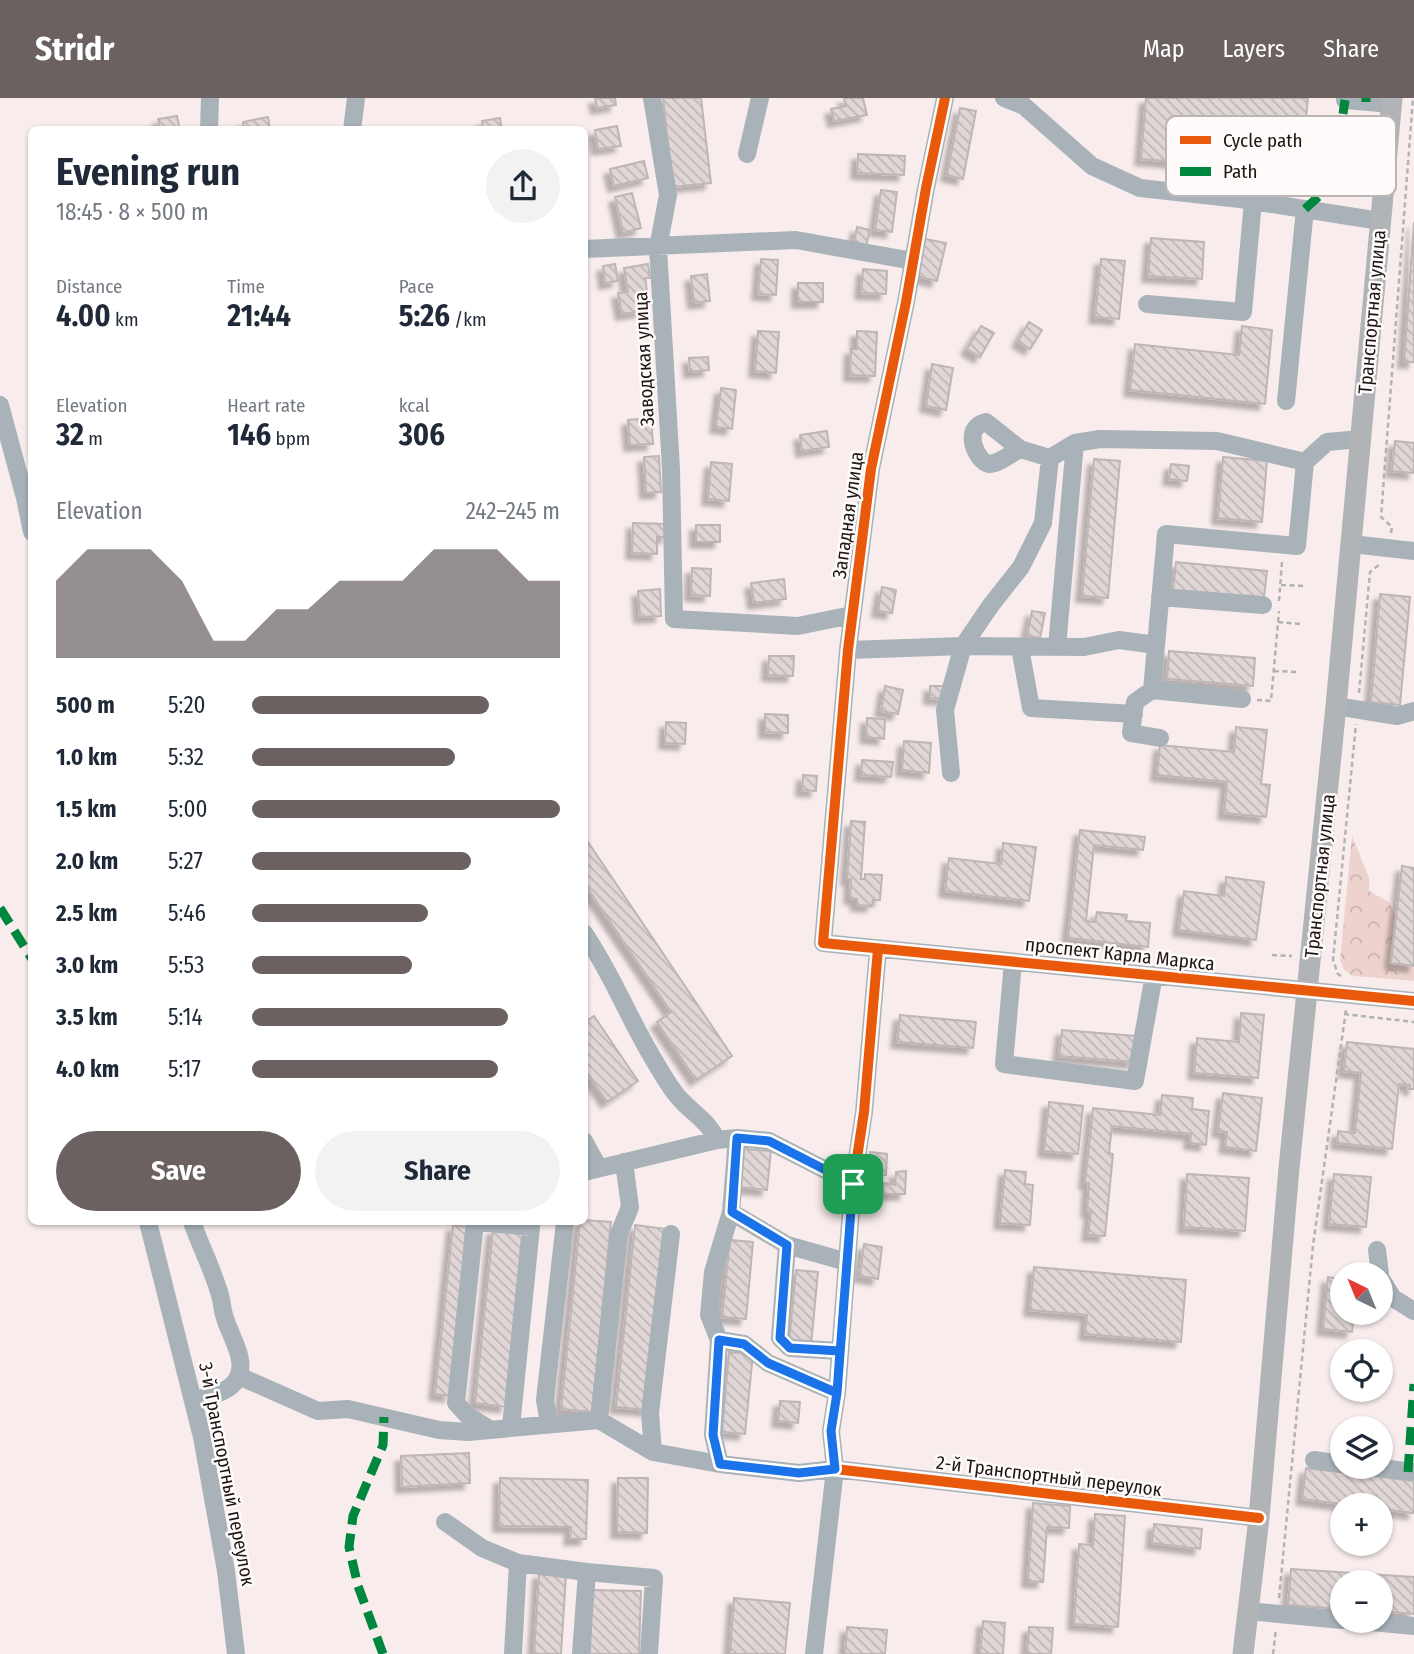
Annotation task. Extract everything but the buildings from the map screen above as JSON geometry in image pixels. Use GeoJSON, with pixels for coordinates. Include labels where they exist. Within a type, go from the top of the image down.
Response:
{"type":"FeatureCollection","features":[{"type":"Feature","properties":{"kind":"main road","name":"Транспортная улица"},"geometry":{"type":"LineString","coordinates":[[1243,1654],[1259,1518],[1289,1168],[1352,544],[1382,196]]}},
{"type":"Feature","properties":{"kind":"street"},"geometry":{"type":"LineString","coordinates":[[209,126],[211,98]]}},
{"type":"Feature","properties":{"kind":"street"},"geometry":{"type":"LineString","coordinates":[[352,126],[356,98]]}},
{"type":"Feature","properties":{"kind":"street","name":"Заводская улица"},"geometry":{"type":"LineString","coordinates":[[652,98],[668,195],[658,248],[671,469],[674,619],[798,626],[852,615]]}},
{"type":"Feature","properties":{"kind":"street"},"geometry":{"type":"LineString","coordinates":[[747,154],[760,98]]}},
{"type":"Feature","properties":{"kind":"street","name":"Западная улица"},"geometry":{"type":"LineString","coordinates":[[823,943],[848,650],[871,469],[945,98]]}},
{"type":"Feature","properties":{"kind":"street"},"geometry":{"type":"LineString","coordinates":[[1004,98],[1024,106],[1092,166],[1140,188],[1166,191]]}},
{"type":"Feature","properties":{"kind":"street"},"geometry":{"type":"LineString","coordinates":[[1345,100],[1392,101]]}},
{"type":"Feature","properties":{"kind":"street"},"geometry":{"type":"LineString","coordinates":[[1210,196],[1380,221]]}},
{"type":"Feature","properties":{"kind":"street"},"geometry":{"type":"LineString","coordinates":[[1147,304],[1244,312],[1253,201]]}},
{"type":"Feature","properties":{"kind":"street"},"geometry":{"type":"LineString","coordinates":[[1286,401],[1305,209]]}},
{"type":"Feature","properties":{"kind":"street"},"geometry":{"type":"LineString","coordinates":[[588,249],[796,240],[913,261]]}},
{"type":"Feature","properties":{"kind":"street"},"geometry":{"type":"LineString","coordinates":[[0,405],[28,513]]}},
{"type":"Feature","properties":{"kind":"street"},"geometry":{"type":"LineString","coordinates":[[1020,449],[1051,458],[1075,443],[1100,439],[1217,441],[1305,462]]}},
{"type":"Feature","properties":{"kind":"street"},"geometry":{"type":"LineString","coordinates":[[1152,690],[1166,534],[1297,546],[1305,462],[1326,442],[1360,439]]}},
{"type":"Feature","properties":{"kind":"street"},"geometry":{"type":"LineString","coordinates":[[1057,647],[1075,443]]}},
{"type":"Feature","properties":{"kind":"street"},"geometry":{"type":"LineString","coordinates":[[951,773],[945,710],[963,646],[1021,567],[1043,523],[1051,458]]}},
{"type":"Feature","properties":{"kind":"street"},"geometry":{"type":"LineString","coordinates":[[1352,544],[1414,551]]}},
{"type":"Feature","properties":{"kind":"street"},"geometry":{"type":"LineString","coordinates":[[1160,597],[1263,605]]}},
{"type":"Feature","properties":{"kind":"street"},"geometry":{"type":"LineString","coordinates":[[848,650],[963,646],[1084,647],[1119,639],[1156,645]]}},
{"type":"Feature","properties":{"kind":"street"},"geometry":{"type":"LineString","coordinates":[[1020,648],[1031,708],[1134,714]]}},
{"type":"Feature","properties":{"kind":"street"},"geometry":{"type":"LineString","coordinates":[[1160,738],[1131,733],[1135,702],[1152,690],[1242,699]]}},
{"type":"Feature","properties":{"kind":"street"},"geometry":{"type":"LineString","coordinates":[[1336,706],[1397,716],[1414,711]]}},
{"type":"Feature","properties":{"kind":"street"},"geometry":{"type":"LineString","coordinates":[[588,940],[618,989],[657,1065],[680,1100],[710,1125],[718,1140]]}},
{"type":"Feature","properties":{"kind":"street","name":"проспект Карла Маркса"},"geometry":{"type":"LineString","coordinates":[[823,943],[1414,1000]]}},
{"type":"Feature","properties":{"kind":"street"},"geometry":{"type":"LineString","coordinates":[[814,1654],[835,1469],[831,1431],[837,1393],[853,1184],[864,1112],[878,949]]}},
{"type":"Feature","properties":{"kind":"street"},"geometry":{"type":"LineString","coordinates":[[1013,962],[1004,1064],[1135,1081],[1154,975]]}},
{"type":"Feature","properties":{"kind":"street"},"geometry":{"type":"LineString","coordinates":[[720,1464],[713,1435],[719,1340],[709,1315],[713,1272],[732,1212],[737,1138]]}},
{"type":"Feature","properties":{"kind":"street"},"geometry":{"type":"LineString","coordinates":[[592,1170],[718,1140],[737,1138],[769,1141],[853,1184]]}},
{"type":"Feature","properties":{"kind":"street"},"geometry":{"type":"LineString","coordinates":[[599,1420],[619,1234],[630,1207],[624,1162]]}},
{"type":"Feature","properties":{"kind":"street"},"geometry":{"type":"LineString","coordinates":[[732,1212],[787,1245],[847,1262]]}},
{"type":"Feature","properties":{"kind":"street","name":"3-й Транспортный переулок"},"geometry":{"type":"LineString","coordinates":[[149,1225],[195,1400],[226,1572],[236,1654]]}},
{"type":"Feature","properties":{"kind":"street"},"geometry":{"type":"LineString","coordinates":[[193,1225],[220,1294],[224,1317],[239,1358],[239,1376],[226,1390],[195,1400]]}},
{"type":"Feature","properties":{"kind":"street"},"geometry":{"type":"LineString","coordinates":[[476,1225],[456,1403],[468,1416],[491,1430]]}},
{"type":"Feature","properties":{"kind":"street"},"geometry":{"type":"LineString","coordinates":[[509,1225],[531,1227],[510,1427]]}},
{"type":"Feature","properties":{"kind":"street"},"geometry":{"type":"LineString","coordinates":[[549,1423],[545,1400],[565,1225]]}},
{"type":"Feature","properties":{"kind":"street"},"geometry":{"type":"LineString","coordinates":[[653,1452],[650,1413],[671,1234]]}},
{"type":"Feature","properties":{"kind":"street"},"geometry":{"type":"LineString","coordinates":[[787,1245],[780,1338],[790,1348],[840,1351]]}},
{"type":"Feature","properties":{"kind":"street"},"geometry":{"type":"LineString","coordinates":[[1377,1250],[1378,1262]]}},
{"type":"Feature","properties":{"kind":"street"},"geometry":{"type":"LineString","coordinates":[[1393,1298],[1414,1311]]}},
{"type":"Feature","properties":{"kind":"street"},"geometry":{"type":"LineString","coordinates":[[719,1340],[744,1344],[768,1363],[837,1393]]}},
{"type":"Feature","properties":{"kind":"street"},"geometry":{"type":"LineString","coordinates":[[239,1376],[318,1411],[348,1409],[439,1430],[468,1432],[599,1420],[653,1452]]}},
{"type":"Feature","properties":{"kind":"street","name":"2-й Транспортный переулок"},"geometry":{"type":"LineString","coordinates":[[653,1452],[720,1464],[799,1473],[835,1469],[1259,1518]]}},
{"type":"Feature","properties":{"kind":"street"},"geometry":{"type":"LineString","coordinates":[[1314,1460],[1330,1462]]}},
{"type":"Feature","properties":{"kind":"street"},"geometry":{"type":"LineString","coordinates":[[1393,1469],[1414,1472]]}},
{"type":"Feature","properties":{"kind":"street"},"geometry":{"type":"LineString","coordinates":[[445,1522],[482,1548],[518,1563],[654,1578],[649,1654]]}},
{"type":"Feature","properties":{"kind":"street"},"geometry":{"type":"LineString","coordinates":[[513,1654],[518,1563]]}},
{"type":"Feature","properties":{"kind":"street"},"geometry":{"type":"LineString","coordinates":[[581,1654],[587,1572]]}},
{"type":"Feature","properties":{"kind":"street"},"geometry":{"type":"LineString","coordinates":[[1248,1611],[1330,1619]]}},
{"type":"Feature","properties":{"kind":"street"},"geometry":{"type":"LineString","coordinates":[[1393,1624],[1414,1626]]}},
{"type":"Feature","properties":{"kind":"path"},"geometry":{"type":"LineString","coordinates":[[1242,699],[1271,701],[1284,545]]}},
{"type":"Feature","properties":{"kind":"path"},"geometry":{"type":"LineString","coordinates":[[1281,585],[1304,586]]}},
{"type":"Feature","properties":{"kind":"path"},"geometry":{"type":"LineString","coordinates":[[1278,622],[1301,624]]}},
{"type":"Feature","properties":{"kind":"path"},"geometry":{"type":"LineString","coordinates":[[1274,671],[1297,672]]}},
{"type":"Feature","properties":{"kind":"path"},"geometry":{"type":"LineString","coordinates":[[1272,955],[1292,957]]}},
{"type":"Feature","properties":{"kind":"path"},"geometry":{"type":"LineString","coordinates":[[1273,1654],[1313,1245],[1344,1014],[1414,1022]]}},
{"type":"Feature","properties":{"kind":"green space"},"geometry":{"type":"Polygon","coordinates":[[[1352,836],[1369,878],[1369,891],[1389,902],[1396,916],[1391,963],[1414,966],[1414,981],[1353,976],[1344,970],[1340,960],[1352,836]]]}},
{"type":"Feature","properties":{"kind":"marked path"},"geometry":{"type":"LineString","coordinates":[[1343,116],[1345,100]]}},
{"type":"Feature","properties":{"kind":"marked path"},"geometry":{"type":"LineString","coordinates":[[1305,209],[1319,196]]}},
{"type":"Feature","properties":{"kind":"marked path"},"geometry":{"type":"LineString","coordinates":[[0,908],[28,953]]}},
{"type":"Feature","properties":{"kind":"marked path"},"geometry":{"type":"LineString","coordinates":[[1408,1472],[1414,1384]]}},
{"type":"Feature","properties":{"kind":"marked path"},"geometry":{"type":"LineString","coordinates":[[383,1654],[358,1586],[349,1547],[353,1516],[383,1445],[384,1417]]}},
{"type":"Feature","properties":{"kind":"cycle path"},"geometry":{"type":"LineString","coordinates":[[945,98],[871,469],[848,650],[823,943],[1414,1001]]}},
{"type":"Feature","properties":{"kind":"cycle path"},"geometry":{"type":"LineString","coordinates":[[878,949],[864,1112],[853,1184],[837,1393],[831,1431],[835,1469],[1259,1518]]}},
{"type":"Feature","properties":{"kind":"route"},"geometry":{"type":"LineString","coordinates":[[853,1184],[769,1141],[737,1138],[732,1212],[787,1245],[780,1338],[790,1348],[840,1351],[837,1393],[792,1376],[768,1363],[744,1344],[719,1340],[713,1435],[720,1464],[799,1473],[835,1469],[831,1431],[837,1393],[853,1184]]}}]}
